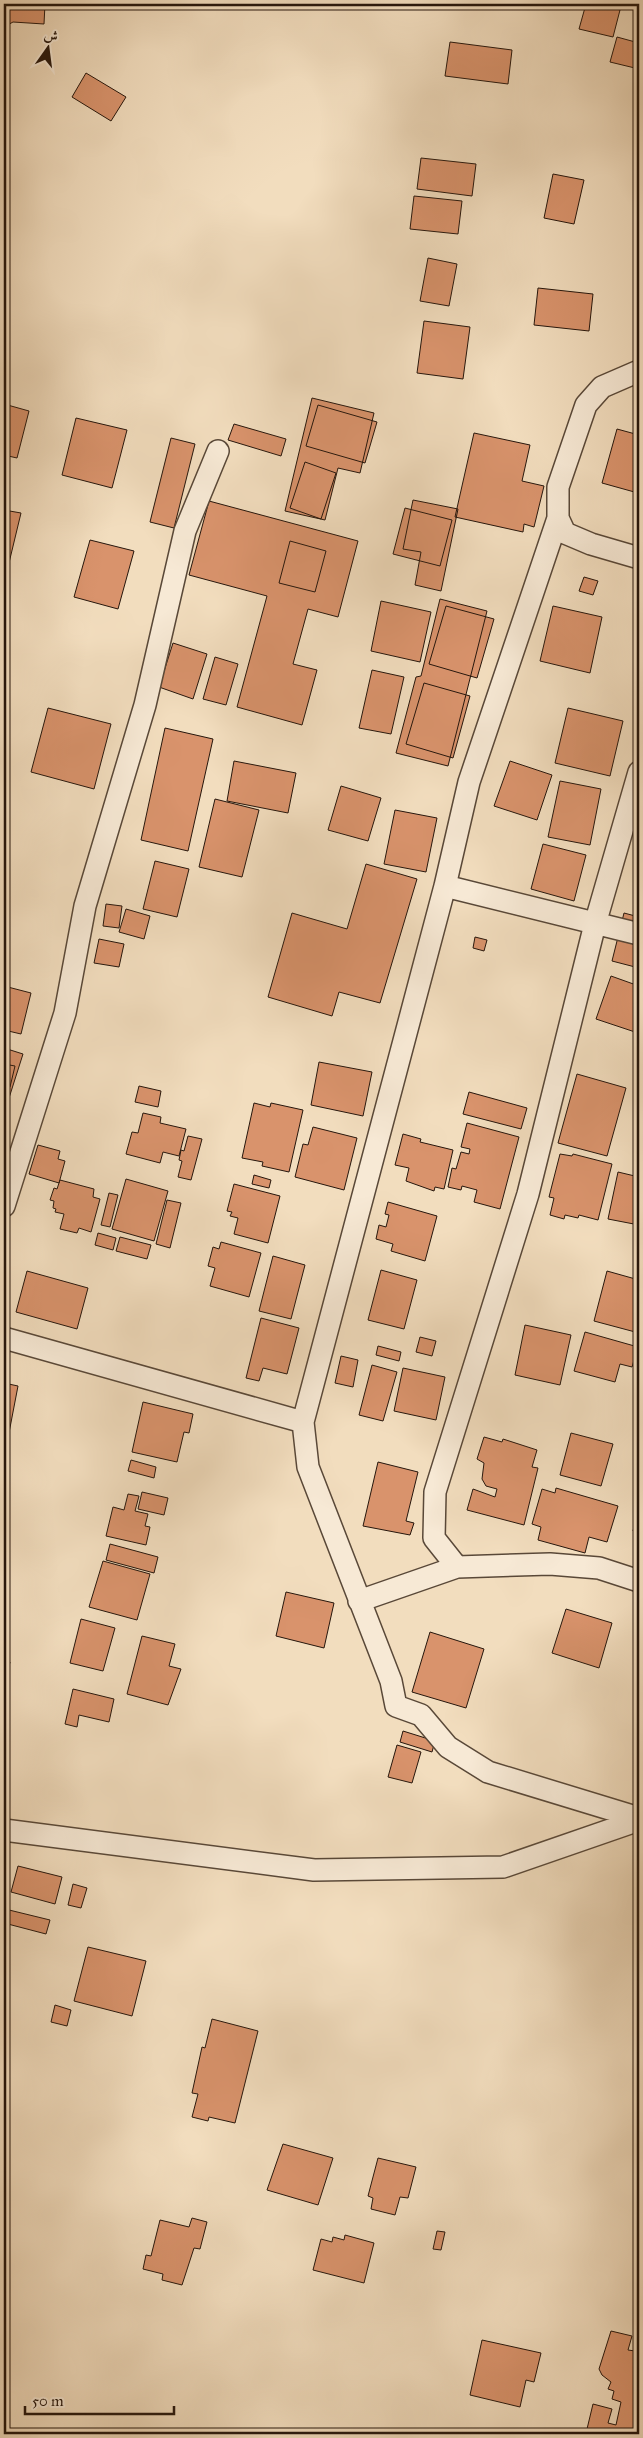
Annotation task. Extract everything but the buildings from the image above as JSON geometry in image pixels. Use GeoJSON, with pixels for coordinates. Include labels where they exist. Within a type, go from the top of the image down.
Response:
{"type":"FeatureCollection","features":[{"type":"Feature","properties":{"kind":"street"},"geometry":{"type":"LineString","coordinates":[[639,371],[602,387],[586,405],[558,486],[558,518],[469,782],[445,886],[303,1422],[308,1466],[391,1681],[396,1706],[420,1715],[448,1747],[488,1772],[639,1819]]}},
{"type":"Feature","properties":{"kind":"street"},"geometry":{"type":"LineString","coordinates":[[4,1206],[64,1013],[85,906],[145,705],[186,531],[218,452]]}},
{"type":"Feature","properties":{"kind":"street"},"geometry":{"type":"LineString","coordinates":[[558,518],[565,533],[591,544],[639,558]]}},
{"type":"Feature","properties":{"kind":"street"},"geometry":{"type":"LineString","coordinates":[[457,1567],[434,1538],[435,1492],[528,1194],[595,924],[639,772]]}},
{"type":"Feature","properties":{"kind":"street"},"geometry":{"type":"LineString","coordinates":[[445,886],[639,934]]}},
{"type":"Feature","properties":{"kind":"street"},"geometry":{"type":"LineString","coordinates":[[4,1338],[303,1422]]}},
{"type":"Feature","properties":{"kind":"street"},"geometry":{"type":"LineString","coordinates":[[360,1601],[457,1567],[550,1564],[598,1568],[639,1581]]}},
{"type":"Feature","properties":{"kind":"street"},"geometry":{"type":"LineString","coordinates":[[4,1830],[314,1870],[503,1867],[639,1819]]}}]}
